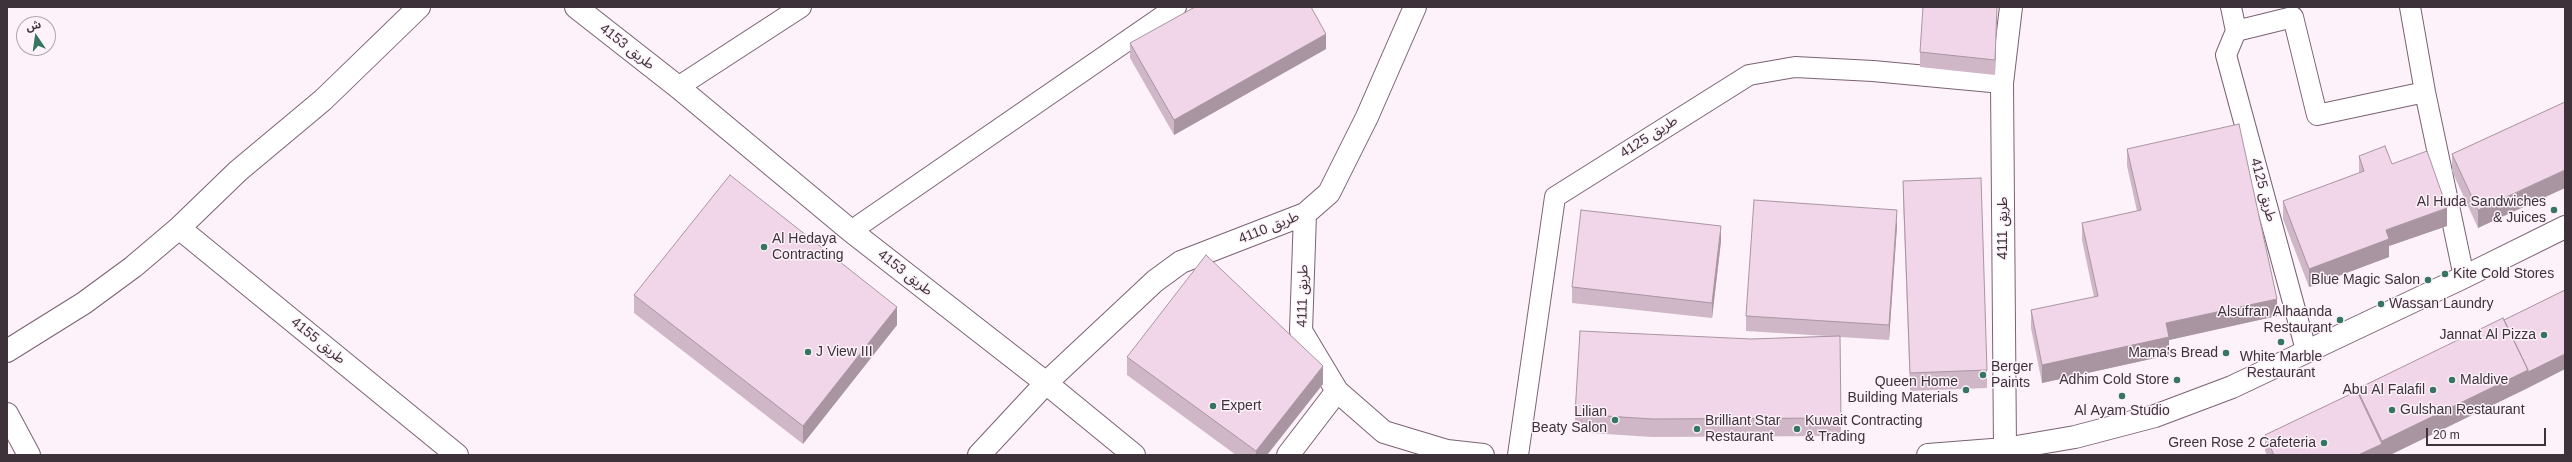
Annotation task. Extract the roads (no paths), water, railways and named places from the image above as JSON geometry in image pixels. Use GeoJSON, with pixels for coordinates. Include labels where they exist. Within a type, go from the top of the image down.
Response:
{"type":"FeatureCollection","features":[{"type":"Feature","properties":{"kind":"street"},"geometry":{"type":"LineString","coordinates":[[7,351],[84,303],[133,267],[179,228],[238,171],[324,100],[419,7]]}},
{"type":"Feature","properties":{"kind":"street","name":"طريق 4153"},"geometry":{"type":"LineString","coordinates":[[576,7],[678,87],[851,231],[1046,383],[1134,455]]}},
{"type":"Feature","properties":{"kind":"street","name":"طريق 4110"},"geometry":{"type":"LineString","coordinates":[[979,455],[1046,383],[1155,281],[1181,262],[1305,214],[1329,193],[1341,172],[1415,7]]}},
{"type":"Feature","properties":{"kind":"street","name":"طريق 4111"},"geometry":{"type":"LineString","coordinates":[[2006,452],[2002,83],[2011,7]]}},
{"type":"Feature","properties":{"kind":"street","name":"طريق 4111"},"geometry":{"type":"LineString","coordinates":[[1305,214],[1301,331],[1338,391],[1384,432],[1445,453],[1483,455]]}},
{"type":"Feature","properties":{"kind":"street"},"geometry":{"type":"LineString","coordinates":[[1928,455],[2006,452],[2076,446],[2225,390],[2306,350],[2464,277],[2565,227]]}},
{"type":"Feature","properties":{"kind":"street","name":"طريق 4155"},"geometry":{"type":"LineString","coordinates":[[179,228],[457,455]]}},
{"type":"Feature","properties":{"kind":"street"},"geometry":{"type":"LineString","coordinates":[[1288,455],[1338,391]]}},
{"type":"Feature","properties":{"kind":"street"},"geometry":{"type":"LineString","coordinates":[[7,414],[29,455]]}},
{"type":"Feature","properties":{"kind":"lane"},"geometry":{"type":"LineString","coordinates":[[678,87],[801,7]]}},
{"type":"Feature","properties":{"kind":"lane"},"geometry":{"type":"LineString","coordinates":[[851,231],[1176,7]]}},
{"type":"Feature","properties":{"kind":"lane"},"geometry":{"type":"LineString","coordinates":[[2230,7],[2236,31],[2293,18],[2317,115],[2425,92]]}},
{"type":"Feature","properties":{"kind":"lane"},"geometry":{"type":"LineString","coordinates":[[2410,7],[2425,92],[2464,277]]}},
{"type":"Feature","properties":{"kind":"lane","name":"طريق 4125"},"geometry":{"type":"LineString","coordinates":[[2236,31],[2226,55],[2306,350]]}},
{"type":"Feature","properties":{"kind":"lane","name":"طريق 4125"},"geometry":{"type":"LineString","coordinates":[[1518,455],[1555,197],[1709,98],[1749,75],[1795,67],[1873,71],[2002,83]]}},
{"type":"Feature","properties":{"kind":"place","name":"Al Huda Sandwiches & Juices"},"geometry":{"type":"Point","coordinates":[2554,210]}},
{"type":"Feature","properties":{"kind":"place","name":"Al Hedaya Contracting"},"geometry":{"type":"Point","coordinates":[764,247]}},
{"type":"Feature","properties":{"kind":"place","name":"Kite Cold Stores"},"geometry":{"type":"Point","coordinates":[2445,274]}},
{"type":"Feature","properties":{"kind":"place","name":"Blue Magic Salon"},"geometry":{"type":"Point","coordinates":[2428,280]}},
{"type":"Feature","properties":{"kind":"place","name":"Wassan Laundry"},"geometry":{"type":"Point","coordinates":[2381,304]}},
{"type":"Feature","properties":{"kind":"place","name":"Alsufran Alhaanda Restaurant"},"geometry":{"type":"Point","coordinates":[2340,320]}},
{"type":"Feature","properties":{"kind":"place","name":"Jannat Al Pizza"},"geometry":{"type":"Point","coordinates":[2544,335]}},
{"type":"Feature","properties":{"kind":"place","name":"White Marble Restaurant"},"geometry":{"type":"Point","coordinates":[2281,342]}},
{"type":"Feature","properties":{"kind":"place","name":"J View III"},"geometry":{"type":"Point","coordinates":[808,352]}},
{"type":"Feature","properties":{"kind":"place","name":"Mama's Bread"},"geometry":{"type":"Point","coordinates":[2226,353]}},
{"type":"Feature","properties":{"kind":"place","name":"Berger Paints"},"geometry":{"type":"Point","coordinates":[1983,375]}},
{"type":"Feature","properties":{"kind":"place","name":"Adhim Cold Store"},"geometry":{"type":"Point","coordinates":[2177,380]}},
{"type":"Feature","properties":{"kind":"place","name":"Maldive"},"geometry":{"type":"Point","coordinates":[2452,380]}},
{"type":"Feature","properties":{"kind":"place","name":"Queen Home Building Materials"},"geometry":{"type":"Point","coordinates":[1966,390]}},
{"type":"Feature","properties":{"kind":"place","name":"Abu Al Falafil"},"geometry":{"type":"Point","coordinates":[2433,390]}},
{"type":"Feature","properties":{"kind":"place","name":"Al Ayam Studio"},"geometry":{"type":"Point","coordinates":[2122,396]}},
{"type":"Feature","properties":{"kind":"place","name":"Expert"},"geometry":{"type":"Point","coordinates":[1213,406]}},
{"type":"Feature","properties":{"kind":"place","name":"Gulshan Restaurant"},"geometry":{"type":"Point","coordinates":[2392,410]}},
{"type":"Feature","properties":{"kind":"place","name":"Lilian Beaty Salon"},"geometry":{"type":"Point","coordinates":[1615,420]}},
{"type":"Feature","properties":{"kind":"place","name":"Brilliant Star Restaurant"},"geometry":{"type":"Point","coordinates":[1697,429]}},
{"type":"Feature","properties":{"kind":"place","name":"Kuwait Contracting & Trading"},"geometry":{"type":"Point","coordinates":[1797,429]}},
{"type":"Feature","properties":{"kind":"place","name":"Green Rose 2 Cafeteria"},"geometry":{"type":"Point","coordinates":[2324,443]}}]}
